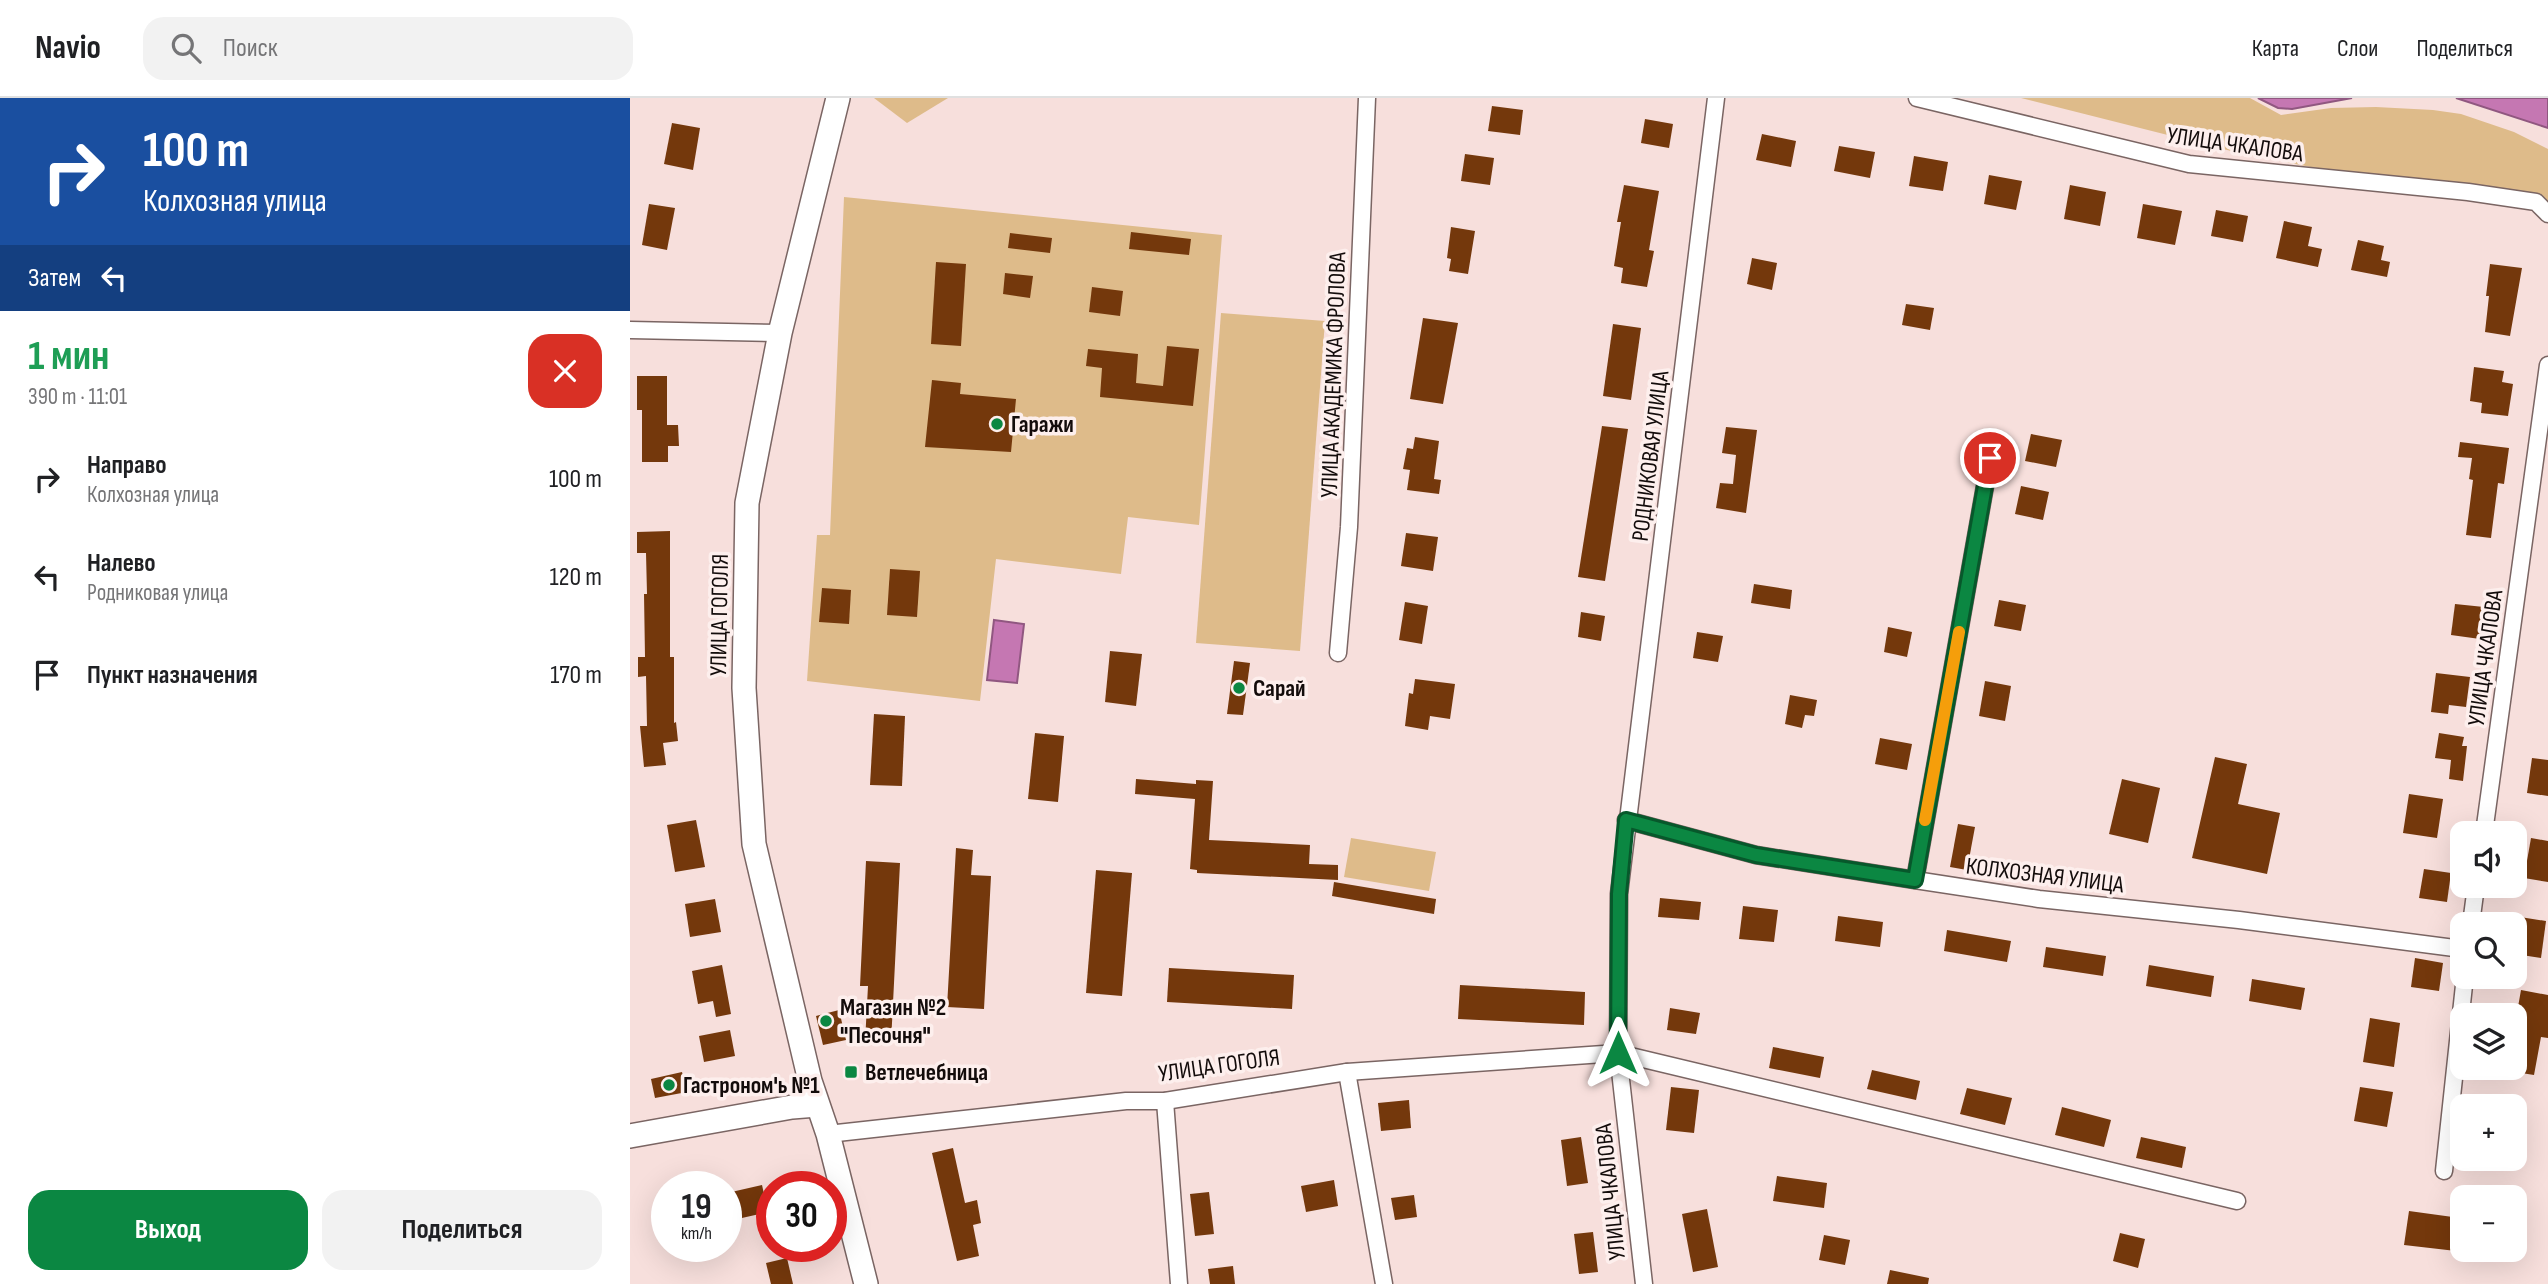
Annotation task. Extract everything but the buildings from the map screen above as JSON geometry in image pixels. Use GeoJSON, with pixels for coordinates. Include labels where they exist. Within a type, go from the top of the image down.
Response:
{"type":"FeatureCollection","features":[{"type":"Feature","properties":{"kind":"main road","name":"УЛИЦА ГОГОЛЯ"},"geometry":{"type":"LineString","coordinates":[[838,98],[780,333],[747,503],[744,688],[754,844],[817,1105],[828,1134],[866,1284]]}},
{"type":"Feature","properties":{"kind":"main road"},"geometry":{"type":"LineString","coordinates":[[630,1136],[792,1107],[817,1105]]}},
{"type":"Feature","properties":{"kind":"street","name":"УЛИЦА АКАДЕМИКА ФРОЛОВА"},"geometry":{"type":"LineString","coordinates":[[1338,653],[1349,527],[1367,98]]}},
{"type":"Feature","properties":{"kind":"street","name":"РОДНИКОВАЯ УЛИЦА"},"geometry":{"type":"LineString","coordinates":[[1618,1053],[1619,894],[1626,820],[1716,98]]}},
{"type":"Feature","properties":{"kind":"street","name":"УЛИЦА ЧКАЛОВА"},"geometry":{"type":"LineString","coordinates":[[1917,98],[2189,164],[2468,192],[2536,202],[2548,214]]}},
{"type":"Feature","properties":{"kind":"street"},"geometry":{"type":"LineString","coordinates":[[630,330],[780,333]]}},
{"type":"Feature","properties":{"kind":"street","name":"УЛИЦА ЧКАЛОВА"},"geometry":{"type":"LineString","coordinates":[[2486,821],[2548,365]]}},
{"type":"Feature","properties":{"kind":"street"},"geometry":{"type":"LineString","coordinates":[[1915,880],[1990,458]]}},
{"type":"Feature","properties":{"kind":"street","name":"КОЛХОЗНАЯ УЛИЦА"},"geometry":{"type":"LineString","coordinates":[[1626,820],[1756,855],[1915,880],[2039,899],[2239,920],[2450,947]]}},
{"type":"Feature","properties":{"kind":"street"},"geometry":{"type":"LineString","coordinates":[[2444,1171],[2464,989]]}},
{"type":"Feature","properties":{"kind":"street"},"geometry":{"type":"LineString","coordinates":[[1618,1053],[2236,1201]]}},
{"type":"Feature","properties":{"kind":"street","name":"УЛИЦА ЧКАЛОВА"},"geometry":{"type":"LineString","coordinates":[[1618,1053],[1644,1284]]}},
{"type":"Feature","properties":{"kind":"street","name":"УЛИЦА ГОГОЛЯ"},"geometry":{"type":"LineString","coordinates":[[828,1134],[1126,1101],[1166,1101],[1348,1072],[1618,1053]]}},
{"type":"Feature","properties":{"kind":"street"},"geometry":{"type":"LineString","coordinates":[[1348,1072],[1384,1284]]}},
{"type":"Feature","properties":{"kind":"street"},"geometry":{"type":"LineString","coordinates":[[1166,1101],[1179,1284]]}},
{"type":"Feature","properties":{"kind":"shaded area"},"geometry":{"type":"Polygon","coordinates":[[[874,98],[948,98],[907,123],[874,98]]]}},
{"type":"Feature","properties":{"kind":"shaded area"},"geometry":{"type":"Polygon","coordinates":[[[2021,98],[2250,98],[2281,115],[2331,108],[2376,107],[2461,114],[2514,132],[2548,149],[2548,203],[2373,179],[2243,154],[2021,98]]]}},
{"type":"Feature","properties":{"kind":"shaded area"},"geometry":{"type":"Polygon","coordinates":[[[2258,98],[2352,98],[2292,109],[2278,108],[2258,98]]]}},
{"type":"Feature","properties":{"kind":"shaded area"},"geometry":{"type":"Polygon","coordinates":[[[2456,98],[2548,98],[2548,128],[2456,98]]]}},
{"type":"Feature","properties":{"kind":"shaded area"},"geometry":{"type":"Polygon","coordinates":[[[844,197],[1222,235],[1199,525],[1128,517],[1121,574],[996,559],[980,701],[807,681],[817,535],[830,535],[844,197]]]}},
{"type":"Feature","properties":{"kind":"shaded area"},"geometry":{"type":"Polygon","coordinates":[[[1221,313],[1325,321],[1300,651],[1196,643],[1221,313]]]}},
{"type":"Feature","properties":{"kind":"shaded area"},"geometry":{"type":"Polygon","coordinates":[[[994,620],[1024,624],[1017,683],[987,680],[994,620]]]}},
{"type":"Feature","properties":{"kind":"shaded area"},"geometry":{"type":"Polygon","coordinates":[[[1351,838],[1436,852],[1429,891],[1344,877],[1351,838]]]}},
{"type":"Feature","properties":{"kind":"slow traffic"},"geometry":{"type":"LineString","coordinates":[[1925,820],[1959,632]]}},
{"type":"Feature","properties":{"kind":"place","name":"Гаражи"},"geometry":{"type":"Point","coordinates":[997,424]}},
{"type":"Feature","properties":{"kind":"place","name":"Сарай"},"geometry":{"type":"Point","coordinates":[1239,688]}},
{"type":"Feature","properties":{"kind":"place","name":"Магазин №2 \"Песочня\""},"geometry":{"type":"Point","coordinates":[826,1021]}},
{"type":"Feature","properties":{"kind":"place","name":"Ветлечебница"},"geometry":{"type":"Point","coordinates":[851,1072]}},
{"type":"Feature","properties":{"kind":"place","name":"Гастроном'ь №1"},"geometry":{"type":"Point","coordinates":[669,1085]}},
{"type":"Feature","properties":{"kind":"route"},"geometry":{"type":"LineString","coordinates":[[1618,1053],[1619,894],[1626,820],[1756,855],[1915,880],[1990,458]]}}]}
